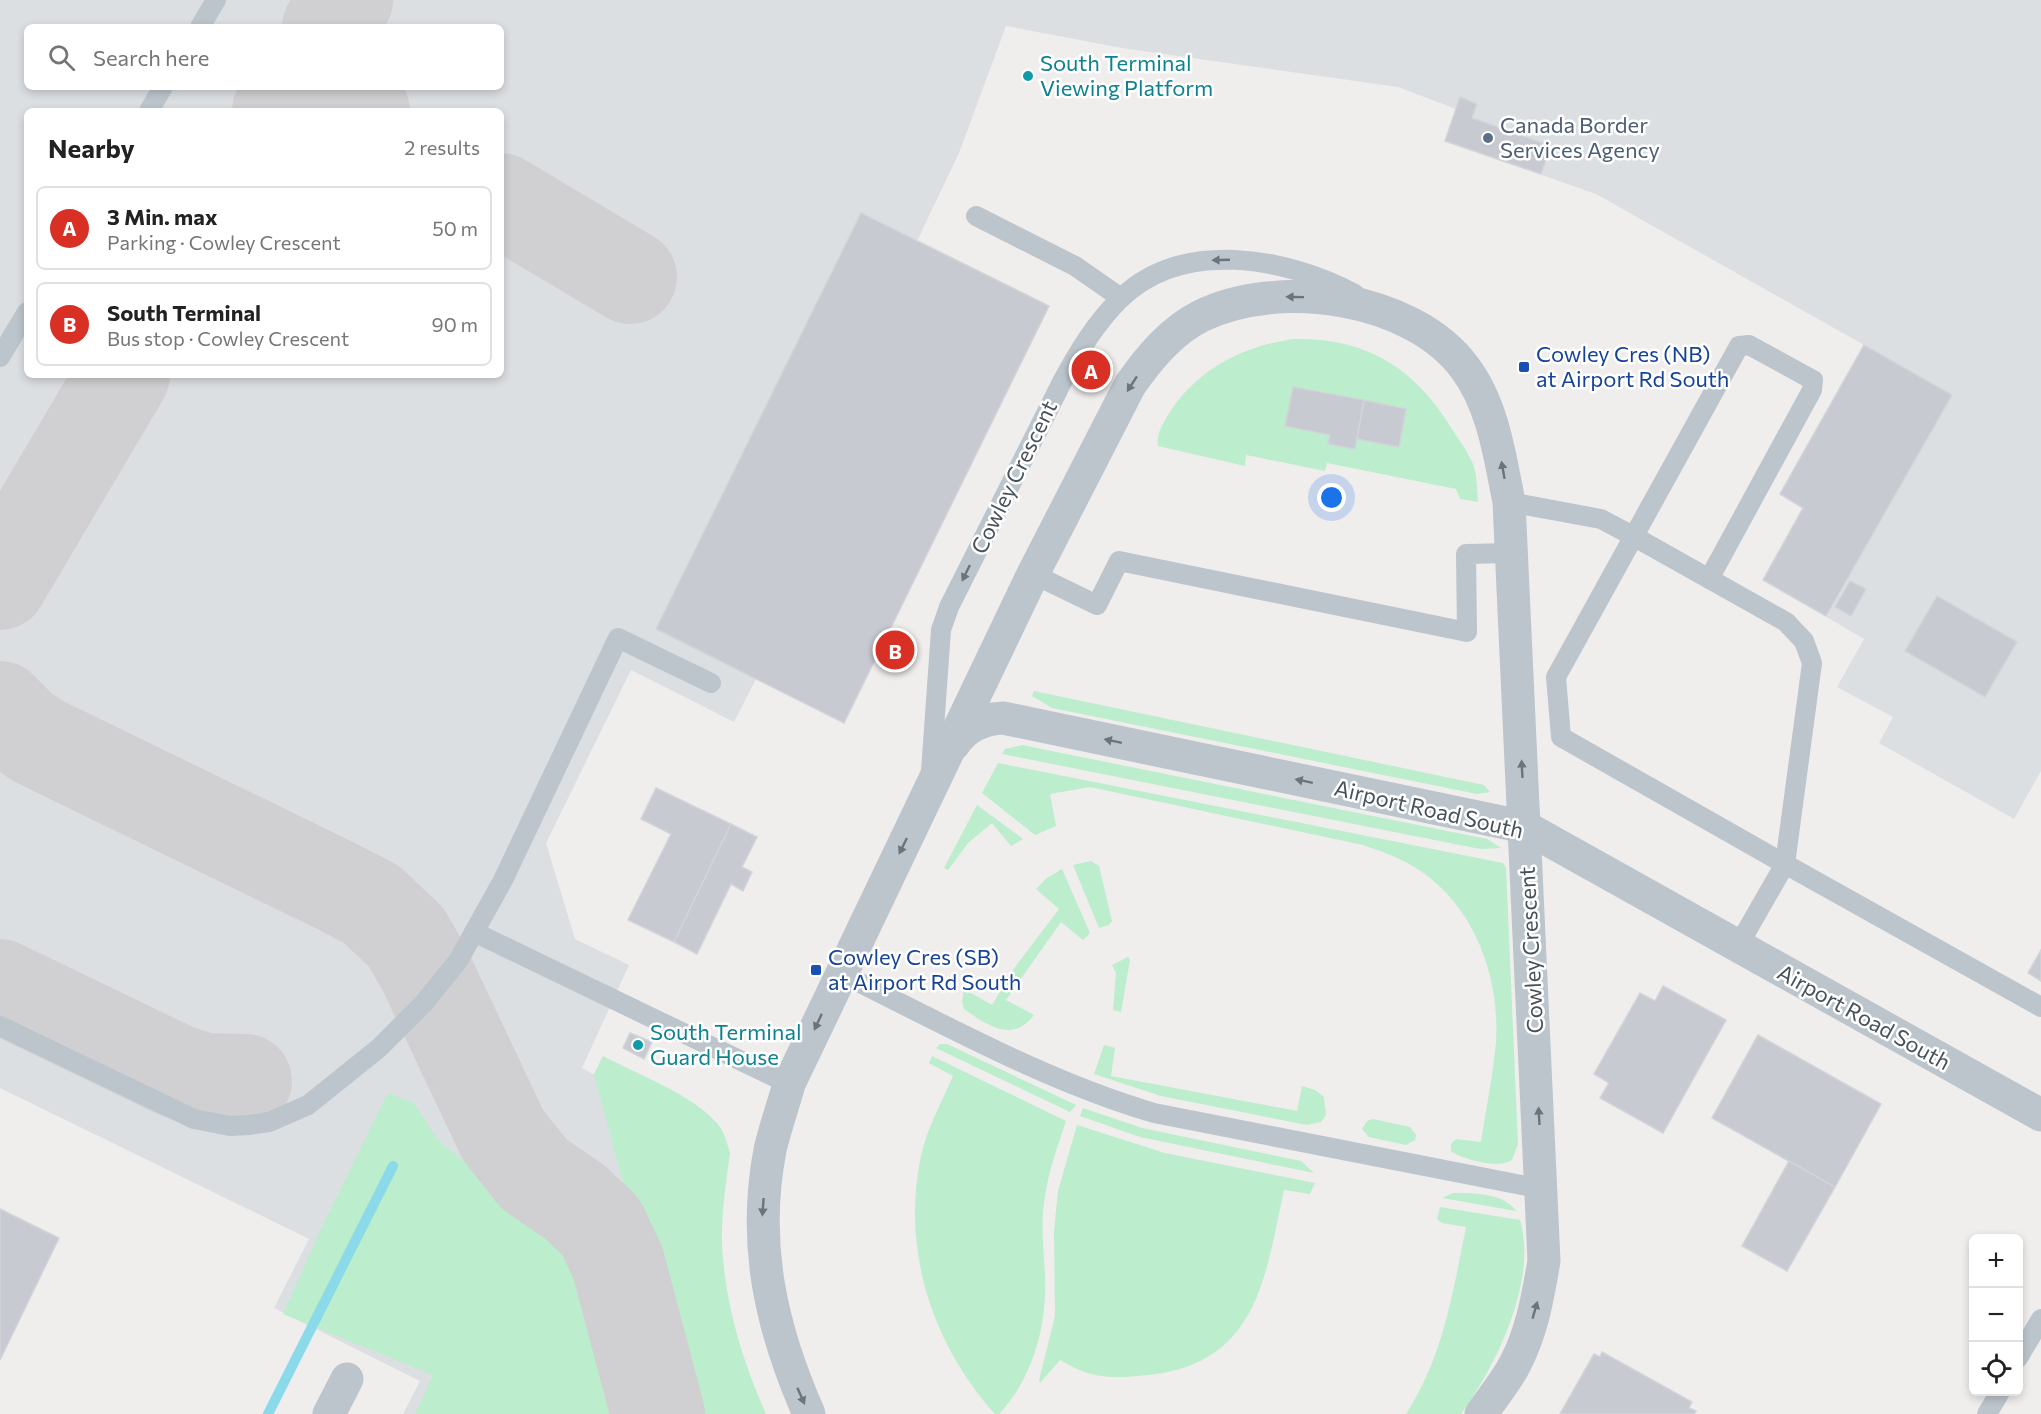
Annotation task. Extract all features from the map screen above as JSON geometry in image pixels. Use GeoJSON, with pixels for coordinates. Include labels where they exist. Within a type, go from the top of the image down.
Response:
{"type":"FeatureCollection","features":[{"type":"Feature","properties":{"kind":"street","name":"Cowley Crescent"},"geometry":{"type":"LineString","coordinates":[[809,1414],[787,1364],[776,1324],[763,1249],[765,1179],[789,1084],[840,973],[925,802],[1033,574],[1130,386],[1145,363],[1182,328],[1200,316],[1242,301],[1288,296],[1345,302],[1390,315],[1412,325],[1449,351],[1465,367],[1475,383],[1490,420],[1509,502],[1544,1261],[1538,1297],[1515,1365],[1481,1414]]}},
{"type":"Feature","properties":{"kind":"street","name":"Airport Road South"},"geometry":{"type":"LineString","coordinates":[[946,756],[965,730],[985,720],[1003,718],[1525,827],[2041,1115]]}},
{"type":"Feature","properties":{"kind":"street"},"geometry":{"type":"LineString","coordinates":[[1493,1414],[1515,1365]]}},
{"type":"Feature","properties":{"kind":"street"},"geometry":{"type":"LineString","coordinates":[[329,1414],[347,1379]]}},
{"type":"Feature","properties":{"kind":"lane"},"geometry":{"type":"LineString","coordinates":[[202,24],[216,0]]}},
{"type":"Feature","properties":{"kind":"lane"},"geometry":{"type":"LineString","coordinates":[[151,108],[161,90]]}},
{"type":"Feature","properties":{"kind":"lane"},"geometry":{"type":"LineString","coordinates":[[976,216],[1075,266],[1121,298]]}},
{"type":"Feature","properties":{"kind":"lane","name":"Cowley Crescent"},"geometry":{"type":"LineString","coordinates":[[925,802],[931,772],[941,630],[950,607],[1062,382],[1081,348],[1121,298],[1150,279],[1179,266],[1206,260],[1239,259],[1275,265],[1330,282],[1412,325]]}},
{"type":"Feature","properties":{"kind":"lane"},"geometry":{"type":"LineString","coordinates":[[0,357],[24,317]]}},
{"type":"Feature","properties":{"kind":"lane"},"geometry":{"type":"LineString","coordinates":[[1709,579],[1812,390],[1813,380],[1749,345],[1739,346],[1556,677],[1561,737],[2041,1007]]}},
{"type":"Feature","properties":{"kind":"lane"},"geometry":{"type":"LineString","coordinates":[[1509,502],[1602,519],[1786,622],[1804,641],[1812,663],[1785,864],[1738,946]]}},
{"type":"Feature","properties":{"kind":"lane"},"geometry":{"type":"LineString","coordinates":[[1033,574],[1097,605],[1119,561],[1467,632],[1466,554],[1511,553]]}},
{"type":"Feature","properties":{"kind":"lane"},"geometry":{"type":"LineString","coordinates":[[0,1026],[194,1119],[230,1126],[269,1122],[308,1105],[379,1048],[441,983],[458,961],[503,880],[618,638],[711,683]]}},
{"type":"Feature","properties":{"kind":"lane"},"geometry":{"type":"LineString","coordinates":[[474,932],[789,1084]]}},
{"type":"Feature","properties":{"kind":"lane"},"geometry":{"type":"LineString","coordinates":[[840,973],[1032,1065],[1119,1102],[1154,1113],[1542,1189]]}},
{"type":"Feature","properties":{"kind":"lane"},"geometry":{"type":"LineString","coordinates":[[2023,1352],[2041,1319]]}},
{"type":"Feature","properties":{"kind":"lane"},"geometry":{"type":"LineString","coordinates":[[1987,1414],[1998,1396]]}},
{"type":"Feature","properties":{"kind":"shaded area"},"geometry":{"type":"Polygon","coordinates":[[[0,0],[2041,0],[2041,771],[2014,819],[1879,743],[1893,717],[1837,687],[1864,639],[1763,580],[1803,508],[1780,494],[1864,345],[1596,194],[1445,141],[1456,109],[1398,87],[1122,48],[1006,26],[959,153],[917,241],[844,723],[756,679],[734,722],[631,670],[546,843],[575,939],[629,965],[582,1068],[703,1132],[713,1240],[756,1414],[403,1414],[420,1381],[274,1308],[309,1239],[0,1088],[0,0]]]}},
{"type":"Feature","properties":{"kind":"green space"},"geometry":{"type":"Polygon","coordinates":[[[1294,339],[1320,340],[1365,350],[1403,372],[1420,387],[1436,405],[1473,464],[1478,502],[1460,499],[1456,489],[1327,463],[1325,471],[1246,455],[1245,466],[1158,446],[1159,433],[1163,424],[1181,397],[1194,383],[1223,362],[1240,354],[1275,342],[1294,339]]]}},
{"type":"Feature","properties":{"kind":"green space"},"geometry":{"type":"Polygon","coordinates":[[[1034,691],[1484,785],[1490,792],[1477,794],[1052,708],[1032,696],[1034,691]]]}},
{"type":"Feature","properties":{"kind":"green space"},"geometry":{"type":"Polygon","coordinates":[[[1022,745],[1487,839],[1501,848],[1480,849],[1002,754],[1005,749],[1022,745]]]}},
{"type":"Feature","properties":{"kind":"green space"},"geometry":{"type":"Polygon","coordinates":[[[998,763],[1503,863],[1506,868],[1518,1144],[1512,1160],[1499,1164],[1482,1162],[1451,1151],[1451,1144],[1456,1139],[1481,1142],[1495,1054],[1494,993],[1480,946],[1470,925],[1441,887],[1422,872],[1386,853],[1363,845],[1090,787],[1050,794],[1056,826],[1035,835],[982,793],[998,763]]]}},
{"type":"Feature","properties":{"kind":"green space"},"geometry":{"type":"Polygon","coordinates":[[[977,805],[1023,839],[1011,846],[992,823],[968,843],[948,870],[944,868],[977,805]]]}},
{"type":"Feature","properties":{"kind":"green space"},"geometry":{"type":"Polygon","coordinates":[[[1091,861],[1099,866],[1112,921],[1109,925],[1099,928],[1073,865],[1091,861]]]}},
{"type":"Feature","properties":{"kind":"green space"},"geometry":{"type":"Polygon","coordinates":[[[1062,869],[1090,933],[1083,940],[1061,922],[1006,1000],[1034,1015],[1018,1028],[1009,1030],[991,1026],[964,1009],[962,1002],[964,989],[992,1005],[1015,967],[1059,909],[1036,889],[1047,878],[1062,869]]]}},
{"type":"Feature","properties":{"kind":"green space"},"geometry":{"type":"Polygon","coordinates":[[[1128,957],[1130,960],[1121,1012],[1113,1010],[1116,973],[1112,965],[1128,957]]]}},
{"type":"Feature","properties":{"kind":"green space"},"geometry":{"type":"Polygon","coordinates":[[[940,1044],[947,1044],[1076,1105],[1070,1112],[936,1048],[940,1044]]]}},
{"type":"Feature","properties":{"kind":"green space"},"geometry":{"type":"Polygon","coordinates":[[[1104,1045],[1115,1048],[1111,1076],[1297,1111],[1302,1086],[1315,1090],[1324,1097],[1326,1115],[1321,1122],[1307,1125],[1161,1096],[1094,1074],[1104,1045]]]}},
{"type":"Feature","properties":{"kind":"green space"},"geometry":{"type":"Polygon","coordinates":[[[603,1056],[663,1085],[693,1103],[717,1123],[723,1133],[730,1153],[722,1234],[727,1289],[742,1352],[766,1414],[685,1414],[594,1074],[603,1056]]]}},
{"type":"Feature","properties":{"kind":"green space"},"geometry":{"type":"Polygon","coordinates":[[[932,1056],[1066,1121],[1051,1167],[1044,1206],[1045,1296],[1040,1333],[1029,1369],[1011,1400],[999,1414],[995,1414],[973,1387],[954,1357],[927,1294],[919,1260],[915,1226],[916,1191],[921,1156],[931,1125],[953,1076],[929,1063],[932,1056]]]}},
{"type":"Feature","properties":{"kind":"green space"},"geometry":{"type":"Polygon","coordinates":[[[388,1093],[414,1103],[437,1139],[477,1172],[601,1249],[637,1414],[415,1414],[433,1375],[283,1314],[321,1229],[388,1093]]]}},
{"type":"Feature","properties":{"kind":"green space"},"geometry":{"type":"Polygon","coordinates":[[[1083,1108],[1142,1128],[1301,1161],[1314,1173],[1140,1137],[1080,1116],[1083,1108]]]}},
{"type":"Feature","properties":{"kind":"green space"},"geometry":{"type":"Polygon","coordinates":[[[1373,1119],[1410,1127],[1416,1135],[1415,1140],[1406,1145],[1369,1137],[1362,1129],[1367,1121],[1373,1119]]]}},
{"type":"Feature","properties":{"kind":"green space"},"geometry":{"type":"Polygon","coordinates":[[[1077,1125],[1165,1153],[1315,1183],[1310,1194],[1284,1190],[1262,1284],[1250,1311],[1234,1335],[1213,1354],[1185,1367],[1148,1375],[1123,1377],[1092,1374],[1060,1360],[1040,1383],[1055,1316],[1054,1231],[1058,1191],[1077,1125]]]}},
{"type":"Feature","properties":{"kind":"green space"},"geometry":{"type":"Polygon","coordinates":[[[1453,1193],[1496,1197],[1511,1205],[1516,1211],[1442,1198],[1453,1193]]]}},
{"type":"Feature","properties":{"kind":"green space"},"geometry":{"type":"Polygon","coordinates":[[[1440,1207],[1520,1220],[1524,1244],[1523,1269],[1518,1295],[1500,1347],[1488,1372],[1461,1414],[1406,1414],[1419,1393],[1438,1347],[1451,1300],[1466,1227],[1442,1223],[1437,1219],[1440,1207]]]}},
{"type":"Feature","properties":{"kind":"building","name":"Canada Border Services Agency"},"geometry":{"type":"Polygon","coordinates":[[[1460,97],[1477,104],[1472,118],[1551,146],[1541,174],[1445,141],[1460,97]]]}},
{"type":"Feature","properties":{"kind":"building"},"geometry":{"type":"Polygon","coordinates":[[[861,213],[1049,306],[844,723],[656,629],[861,213]]]}},
{"type":"Feature","properties":{"kind":"building"},"geometry":{"type":"Polygon","coordinates":[[[1864,345],[1952,395],[1826,616],[1763,580],[1803,508],[1780,494],[1864,345]]]}},
{"type":"Feature","properties":{"kind":"building"},"geometry":{"type":"Polygon","coordinates":[[[1293,387],[1364,400],[1355,449],[1328,444],[1330,435],[1285,426],[1293,387]]]}},
{"type":"Feature","properties":{"kind":"building"},"geometry":{"type":"Polygon","coordinates":[[[1364,400],[1406,409],[1399,447],[1357,439],[1364,400]]]}},
{"type":"Feature","properties":{"kind":"building"},"geometry":{"type":"Polygon","coordinates":[[[1850,581],[1866,589],[1851,616],[1835,607],[1850,581]]]}},
{"type":"Feature","properties":{"kind":"building"},"geometry":{"type":"Polygon","coordinates":[[[1937,596],[2017,642],[1985,697],[1905,651],[1937,596]]]}},
{"type":"Feature","properties":{"kind":"building"},"geometry":{"type":"Polygon","coordinates":[[[656,788],[731,824],[674,942],[628,920],[671,834],[641,819],[656,788]]]}},
{"type":"Feature","properties":{"kind":"building"},"geometry":{"type":"Polygon","coordinates":[[[731,824],[757,837],[742,867],[752,872],[743,891],[731,884],[697,954],[674,942],[731,824]]]}},
{"type":"Feature","properties":{"kind":"building"},"geometry":{"type":"Polygon","coordinates":[[[2041,950],[2041,981],[2028,973],[2041,950]]]}},
{"type":"Feature","properties":{"kind":"building"},"geometry":{"type":"Polygon","coordinates":[[[1663,986],[1726,1020],[1663,1133],[1600,1098],[1609,1083],[1594,1074],[1640,993],[1655,1001],[1663,986]]]}},
{"type":"Feature","properties":{"kind":"building","name":"South Terminal Guard House"},"geometry":{"type":"Polygon","coordinates":[[[630,1033],[652,1042],[644,1059],[623,1048],[630,1033]]]}},
{"type":"Feature","properties":{"kind":"building"},"geometry":{"type":"Polygon","coordinates":[[[1758,1035],[1881,1104],[1835,1187],[1712,1118],[1758,1035]]]}},
{"type":"Feature","properties":{"kind":"building"},"geometry":{"type":"Polygon","coordinates":[[[1789,1161],[1835,1187],[1787,1271],[1742,1246],[1789,1161]]]}},
{"type":"Feature","properties":{"kind":"building"},"geometry":{"type":"Polygon","coordinates":[[[0,1209],[59,1238],[0,1360],[0,1209]]]}},
{"type":"Feature","properties":{"kind":"building"},"geometry":{"type":"Polygon","coordinates":[[[1602,1352],[1692,1402],[1689,1408],[1696,1411],[1694,1414],[1560,1414],[1594,1354],[1600,1357],[1602,1352]]]}},
{"type":"Feature","properties":{"kind":"waterway"},"geometry":{"type":"LineString","coordinates":[[268,1414],[393,1166]]}},
{"type":"Feature","properties":{"kind":"taxiway"},"geometry":{"type":"LineString","coordinates":[[331,24],[346,0]]}},
{"type":"Feature","properties":{"kind":"taxiway"},"geometry":{"type":"LineString","coordinates":[[281,108],[291,90]]}},
{"type":"Feature","properties":{"kind":"taxiway"},"geometry":{"type":"LineString","coordinates":[[349,90],[361,108]]}},
{"type":"Feature","properties":{"kind":"taxiway"},"geometry":{"type":"LineString","coordinates":[[504,202],[630,277]]}},
{"type":"Feature","properties":{"kind":"taxiway"},"geometry":{"type":"LineString","coordinates":[[0,583],[121,378]]}},
{"type":"Feature","properties":{"kind":"taxiway"},"geometry":{"type":"LineString","coordinates":[[0,708],[22,730],[38,741],[371,904],[406,937],[425,970],[503,1135],[534,1174],[576,1203],[601,1227],[618,1263],[658,1414]]}},
{"type":"Feature","properties":{"kind":"taxiway"},"geometry":{"type":"LineString","coordinates":[[0,986],[176,1071],[204,1080],[245,1081]]}},
{"type":"Feature","properties":{"kind":"place","name":"South Terminal Viewing Platform"},"geometry":{"type":"Point","coordinates":[1028,76]}},
{"type":"Feature","properties":{"kind":"place","name":"Canada Border Services Agency"},"geometry":{"type":"Point","coordinates":[1488,138]}},
{"type":"Feature","properties":{"kind":"place","name":"Cowley Cres (NB) at Airport Rd South"},"geometry":{"type":"Point","coordinates":[1524,367]}},
{"type":"Feature","properties":{"kind":"place","name":"3 Min. max"},"geometry":{"type":"Point","coordinates":[1091,370]}},
{"type":"Feature","properties":{"kind":"place","name":"South Terminal"},"geometry":{"type":"Point","coordinates":[895,650]}},
{"type":"Feature","properties":{"kind":"place","name":"Cowley Cres (SB) at Airport Rd South"},"geometry":{"type":"Point","coordinates":[816,970]}},
{"type":"Feature","properties":{"kind":"place","name":"South Terminal Guard House"},"geometry":{"type":"Point","coordinates":[638,1045]}}]}
